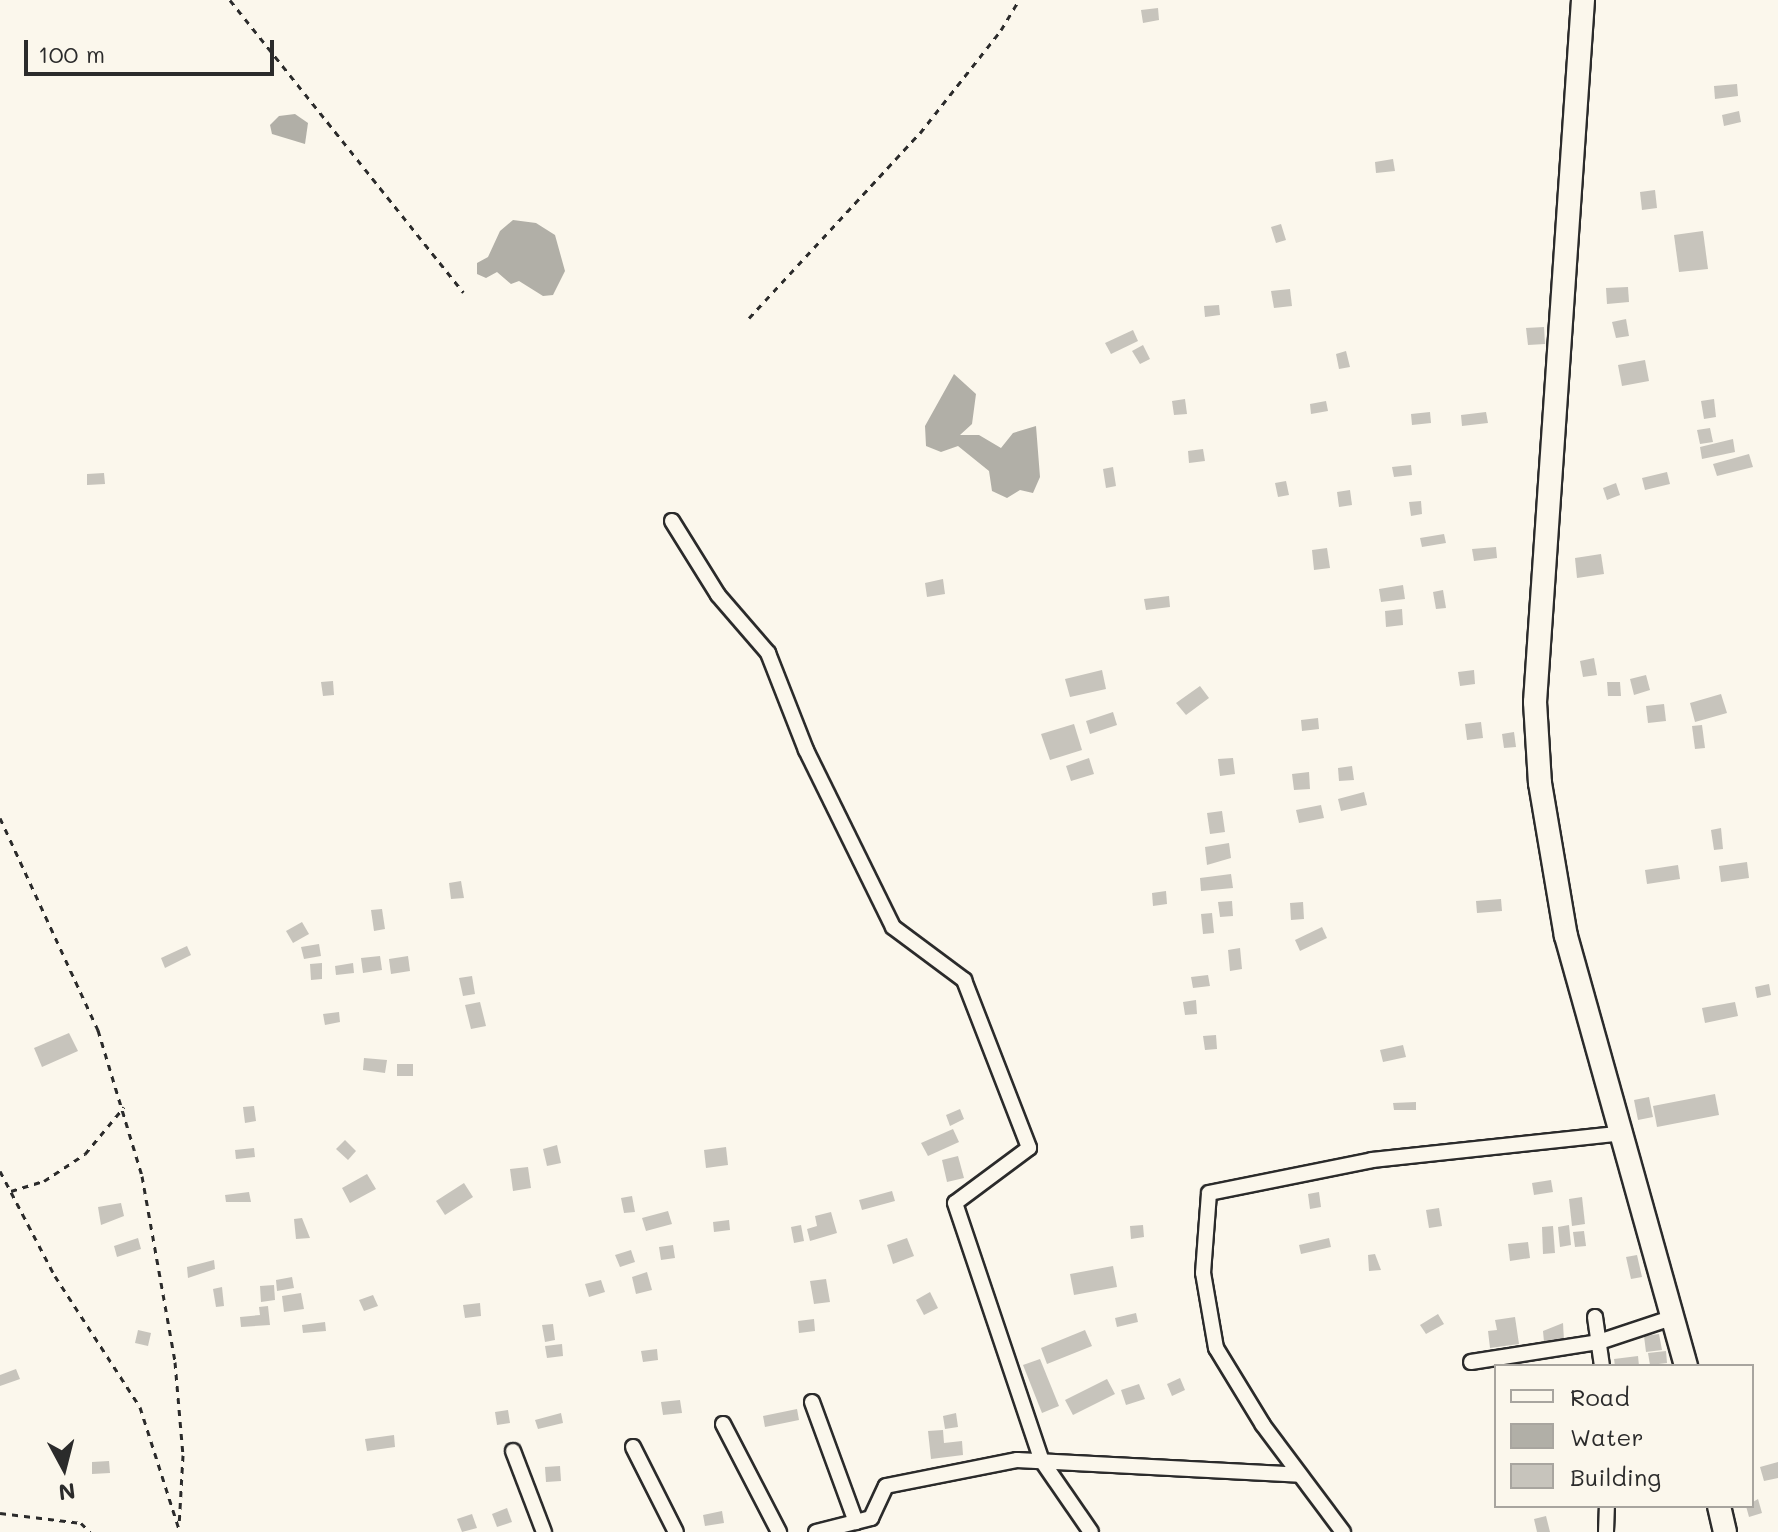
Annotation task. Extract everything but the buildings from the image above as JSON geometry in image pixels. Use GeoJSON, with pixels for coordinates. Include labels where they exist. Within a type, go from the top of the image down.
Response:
{"type":"FeatureCollection","features":[{"type":"Feature","properties":{"kind":"main road"},"geometry":{"type":"LineString","coordinates":[[1583,0],[1535,702],[1540,783],[1566,936],[1617,1134],[1685,1364]]}},
{"type":"Feature","properties":{"kind":"main road"},"geometry":{"type":"LineString","coordinates":[[1719,1508],[1725,1532]]}},
{"type":"Feature","properties":{"kind":"street"},"geometry":{"type":"LineString","coordinates":[[672,521],[718,595],[768,653],[806,750],[893,927],[964,980],[1029,1148],[955,1203],[1042,1461],[1091,1532]]}},
{"type":"Feature","properties":{"kind":"street"},"geometry":{"type":"LineString","coordinates":[[1343,1532],[1300,1475],[1216,1348],[1203,1273],[1209,1193],[1372,1160],[1617,1134]]}},
{"type":"Feature","properties":{"kind":"street"},"geometry":{"type":"LineString","coordinates":[[1595,1317],[1602,1364]]}},
{"type":"Feature","properties":{"kind":"street"},"geometry":{"type":"LineString","coordinates":[[1471,1362],[1599,1342],[1671,1318]]}},
{"type":"Feature","properties":{"kind":"street"},"geometry":{"type":"LineString","coordinates":[[812,1402],[856,1522]]}},
{"type":"Feature","properties":{"kind":"street"},"geometry":{"type":"LineString","coordinates":[[723,1424],[779,1532]]}},
{"type":"Feature","properties":{"kind":"street"},"geometry":{"type":"LineString","coordinates":[[633,1447],[676,1532]]}},
{"type":"Feature","properties":{"kind":"street"},"geometry":{"type":"LineString","coordinates":[[513,1451],[544,1532]]}},
{"type":"Feature","properties":{"kind":"street"},"geometry":{"type":"LineString","coordinates":[[816,1532],[871,1518],[886,1486],[1017,1460],[1300,1475]]}},
{"type":"Feature","properties":{"kind":"street"},"geometry":{"type":"LineString","coordinates":[[1606,1532],[1607,1508]]}},
{"type":"Feature","properties":{"kind":"path"},"geometry":{"type":"LineString","coordinates":[[230,0],[463,292]]}},
{"type":"Feature","properties":{"kind":"path"},"geometry":{"type":"LineString","coordinates":[[749,318],[920,133],[1001,30],[1019,0]]}},
{"type":"Feature","properties":{"kind":"path"},"geometry":{"type":"LineString","coordinates":[[0,818],[98,1030],[124,1107],[167,1297],[183,1455],[179,1526]]}},
{"type":"Feature","properties":{"kind":"path"},"geometry":{"type":"LineString","coordinates":[[10,1191],[44,1181],[85,1154],[124,1107]]}},
{"type":"Feature","properties":{"kind":"path"},"geometry":{"type":"LineString","coordinates":[[0,1171],[55,1276],[140,1407],[180,1532]]}},
{"type":"Feature","properties":{"kind":"path"},"geometry":{"type":"LineString","coordinates":[[0,1513],[81,1523],[90,1532]]}},
{"type":"Feature","properties":{"kind":"water"},"geometry":{"type":"Polygon","coordinates":[[[295,114],[308,123],[305,144],[272,134],[270,125],[279,116],[295,114]]]}},
{"type":"Feature","properties":{"kind":"water"},"geometry":{"type":"Polygon","coordinates":[[[513,220],[536,223],[555,235],[565,271],[553,295],[543,296],[519,281],[511,284],[497,272],[486,278],[477,274],[477,263],[488,257],[500,231],[513,220]]]}},
{"type":"Feature","properties":{"kind":"water"},"geometry":{"type":"Polygon","coordinates":[[[954,374],[976,394],[972,424],[960,435],[979,435],[1001,448],[1013,433],[1036,426],[1040,477],[1033,493],[1020,490],[1007,498],[992,491],[989,471],[958,446],[941,452],[926,446],[925,426],[954,374]]]}}]}
